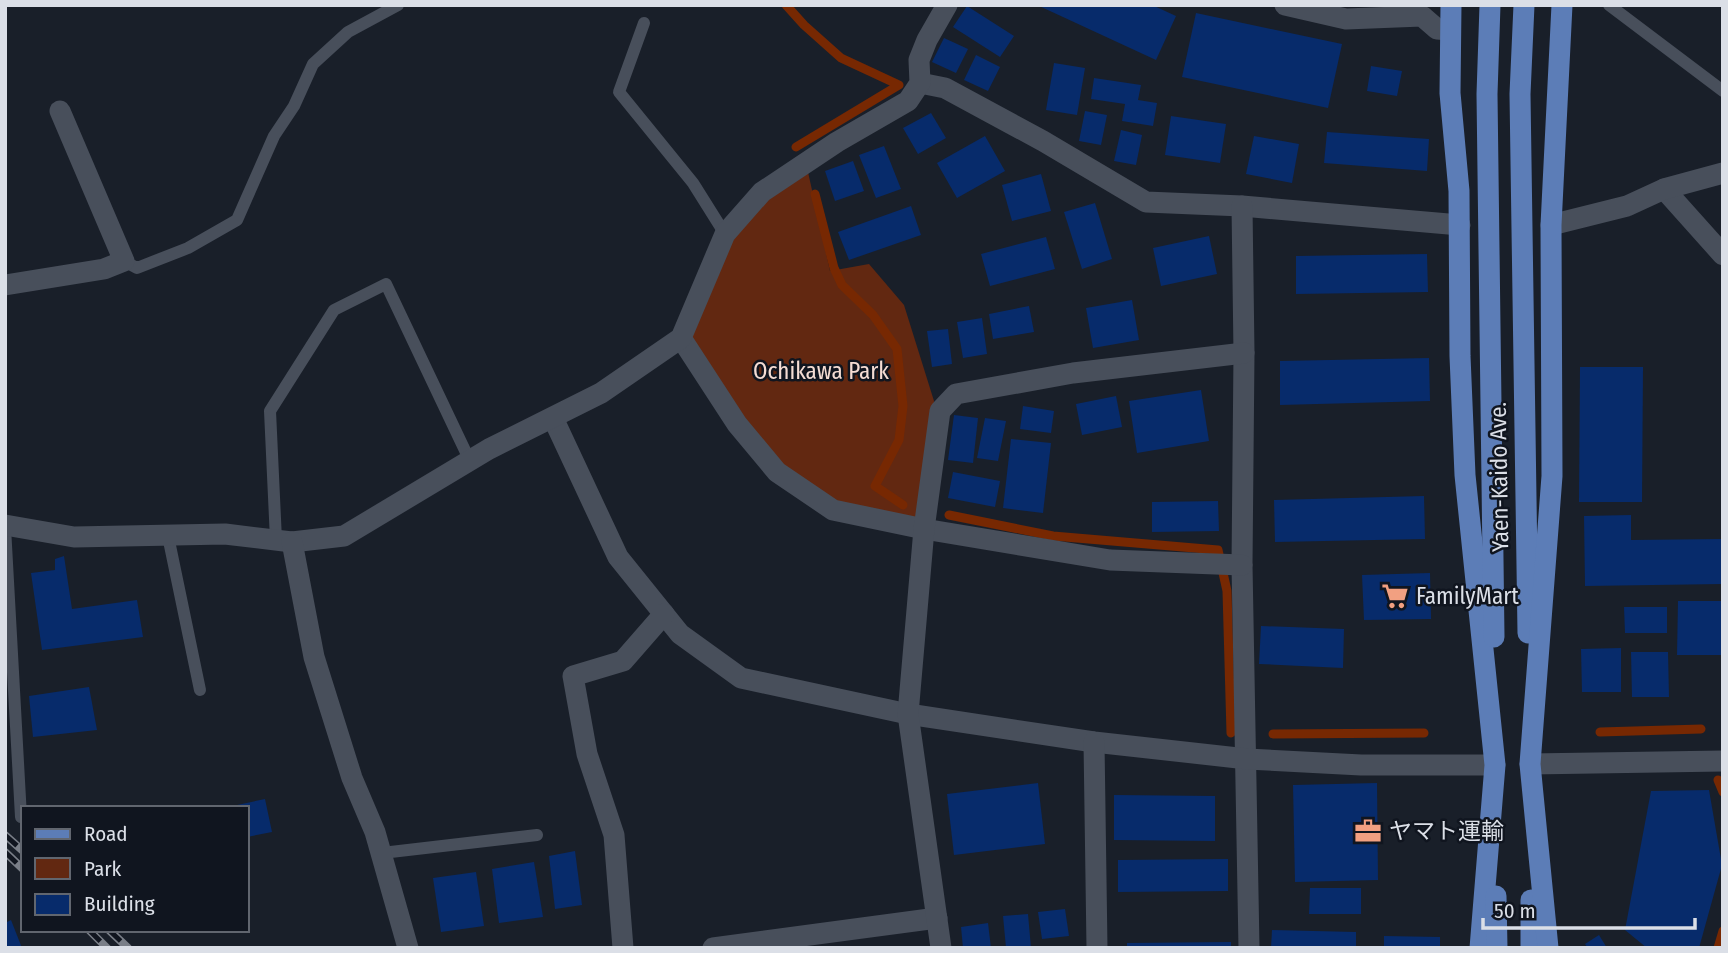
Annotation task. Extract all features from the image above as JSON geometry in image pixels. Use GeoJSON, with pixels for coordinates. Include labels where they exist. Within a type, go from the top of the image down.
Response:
{"type":"FeatureCollection","features":[{"type":"Feature","properties":{"kind":"main road"},"geometry":{"type":"LineString","coordinates":[[1451,5],[1450,93],[1460,225],[1460,356],[1465,475],[1495,765],[1479,948]]}},
{"type":"Feature","properties":{"kind":"main road","name":"Yaen-Kaido Ave."},"geometry":{"type":"LineString","coordinates":[[1490,5],[1487,94],[1497,948]]}},
{"type":"Feature","properties":{"kind":"main road","name":"Yaen-Kaido Ave."},"geometry":{"type":"LineString","coordinates":[[1524,5],[1520,94],[1531,948]]}},
{"type":"Feature","properties":{"kind":"main road"},"geometry":{"type":"LineString","coordinates":[[1548,948],[1530,764],[1552,476],[1550,225],[1562,5]]}},
{"type":"Feature","properties":{"kind":"street"},"geometry":{"type":"LineString","coordinates":[[5,526],[74,537],[225,534],[284,541],[344,536],[470,461],[601,393],[681,338],[725,234],[762,191],[908,100],[920,83],[919,61],[927,40],[947,5]]}},
{"type":"Feature","properties":{"kind":"street"},"geometry":{"type":"LineString","coordinates":[[1285,5],[1346,19],[1422,16],[1437,29],[1450,30]]}},
{"type":"Feature","properties":{"kind":"street"},"geometry":{"type":"LineString","coordinates":[[920,83],[945,88],[1146,202],[1242,206],[1460,225]]}},
{"type":"Feature","properties":{"kind":"street"},"geometry":{"type":"LineString","coordinates":[[5,285],[104,269],[124,261],[60,111]]}},
{"type":"Feature","properties":{"kind":"street"},"geometry":{"type":"LineString","coordinates":[[1550,225],[1627,206],[1664,189],[1723,173]]}},
{"type":"Feature","properties":{"kind":"street"},"geometry":{"type":"LineString","coordinates":[[1664,189],[1723,256]]}},
{"type":"Feature","properties":{"kind":"street"},"geometry":{"type":"LineString","coordinates":[[1242,206],[1244,353],[1239,565],[1247,759],[1249,948]]}},
{"type":"Feature","properties":{"kind":"street"},"geometry":{"type":"LineString","coordinates":[[681,338],[737,424],[777,472],[833,510],[924,529],[1110,560],[1239,565]]}},
{"type":"Feature","properties":{"kind":"street"},"geometry":{"type":"LineString","coordinates":[[941,948],[908,714],[924,529],[940,411],[956,394],[1073,373],[1244,353]]}},
{"type":"Feature","properties":{"kind":"street"},"geometry":{"type":"LineString","coordinates":[[552,418],[618,557],[680,634],[741,678],[908,714],[1094,742],[1247,759],[1361,765],[1495,765]]}},
{"type":"Feature","properties":{"kind":"street"},"geometry":{"type":"LineString","coordinates":[[284,541],[314,657],[352,778],[382,853],[408,948]]}},
{"type":"Feature","properties":{"kind":"street"},"geometry":{"type":"LineString","coordinates":[[623,948],[614,835],[587,754],[573,676],[622,661],[664,614]]}},
{"type":"Feature","properties":{"kind":"street"},"geometry":{"type":"LineString","coordinates":[[1094,742],[1097,948]]}},
{"type":"Feature","properties":{"kind":"street"},"geometry":{"type":"LineString","coordinates":[[1530,764],[1723,761]]}},
{"type":"Feature","properties":{"kind":"street"},"geometry":{"type":"LineString","coordinates":[[713,948],[937,918]]}},
{"type":"Feature","properties":{"kind":"lane"},"geometry":{"type":"LineString","coordinates":[[124,261],[137,268],[188,248],[237,220],[274,136],[294,106],[313,64],[348,32],[398,5]]}},
{"type":"Feature","properties":{"kind":"lane"},"geometry":{"type":"LineString","coordinates":[[1609,5],[1723,91]]}},
{"type":"Feature","properties":{"kind":"lane"},"geometry":{"type":"LineString","coordinates":[[644,23],[619,92],[693,183],[725,234]]}},
{"type":"Feature","properties":{"kind":"lane"},"geometry":{"type":"LineString","coordinates":[[284,541],[270,411],[334,310],[386,284],[470,461]]}},
{"type":"Feature","properties":{"kind":"lane"},"geometry":{"type":"LineString","coordinates":[[5,526],[21,817]]}},
{"type":"Feature","properties":{"kind":"lane"},"geometry":{"type":"LineString","coordinates":[[168,536],[200,690]]}},
{"type":"Feature","properties":{"kind":"lane"},"geometry":{"type":"LineString","coordinates":[[382,853],[537,835]]}},
{"type":"Feature","properties":{"kind":"green space","name":"Ochikawa Park"},"geometry":{"type":"Polygon","coordinates":[[[806,163],[830,271],[869,264],[904,305],[934,401],[924,529],[833,510],[777,472],[681,338],[725,234],[806,163]]]}},
{"type":"Feature","properties":{"kind":"building"},"geometry":{"type":"Polygon","coordinates":[[[1037,5],[1152,5],[1176,16],[1156,60],[1037,5]]]}},
{"type":"Feature","properties":{"kind":"building"},"geometry":{"type":"Polygon","coordinates":[[[967,6],[1014,36],[1000,57],[953,27],[967,6]]]}},
{"type":"Feature","properties":{"kind":"building"},"geometry":{"type":"Polygon","coordinates":[[[1196,13],[1342,44],[1328,108],[1182,77],[1196,13]]]}},
{"type":"Feature","properties":{"kind":"building"},"geometry":{"type":"Polygon","coordinates":[[[944,38],[968,49],[956,73],[932,62],[944,38]]]}},
{"type":"Feature","properties":{"kind":"building"},"geometry":{"type":"Polygon","coordinates":[[[976,55],[1000,67],[988,91],[964,80],[976,55]]]}},
{"type":"Feature","properties":{"kind":"building"},"geometry":{"type":"Polygon","coordinates":[[[1054,63],[1085,68],[1077,115],[1046,110],[1054,63]]]}},
{"type":"Feature","properties":{"kind":"building"},"geometry":{"type":"Polygon","coordinates":[[[1371,66],[1402,71],[1397,96],[1367,91],[1371,66]]]}},
{"type":"Feature","properties":{"kind":"building"},"geometry":{"type":"Polygon","coordinates":[[[1094,78],[1141,85],[1138,100],[1157,103],[1153,126],[1122,121],[1125,104],[1091,99],[1094,78]]]}},
{"type":"Feature","properties":{"kind":"building"},"geometry":{"type":"Polygon","coordinates":[[[1085,111],[1107,115],[1101,145],[1079,141],[1085,111]]]}},
{"type":"Feature","properties":{"kind":"building"},"geometry":{"type":"Polygon","coordinates":[[[931,113],[946,138],[918,154],[903,128],[931,113]]]}},
{"type":"Feature","properties":{"kind":"building"},"geometry":{"type":"Polygon","coordinates":[[[1171,116],[1226,124],[1220,163],[1165,155],[1171,116]]]}},
{"type":"Feature","properties":{"kind":"building"},"geometry":{"type":"Polygon","coordinates":[[[1121,130],[1142,135],[1136,165],[1114,161],[1121,130]]]}},
{"type":"Feature","properties":{"kind":"building"},"geometry":{"type":"Polygon","coordinates":[[[1327,132],[1429,139],[1427,171],[1324,163],[1327,132]]]}},
{"type":"Feature","properties":{"kind":"building"},"geometry":{"type":"Polygon","coordinates":[[[985,136],[1005,171],[957,198],[937,163],[985,136]]]}},
{"type":"Feature","properties":{"kind":"building"},"geometry":{"type":"Polygon","coordinates":[[[1254,136],[1299,144],[1292,183],[1246,174],[1254,136]]]}},
{"type":"Feature","properties":{"kind":"building"},"geometry":{"type":"Polygon","coordinates":[[[884,146],[901,189],[876,198],[859,155],[884,146]]]}},
{"type":"Feature","properties":{"kind":"building"},"geometry":{"type":"Polygon","coordinates":[[[853,161],[864,191],[835,201],[825,171],[853,161]]]}},
{"type":"Feature","properties":{"kind":"building"},"geometry":{"type":"Polygon","coordinates":[[[1041,174],[1051,211],[1012,221],[1002,185],[1041,174]]]}},
{"type":"Feature","properties":{"kind":"building"},"geometry":{"type":"Polygon","coordinates":[[[1095,203],[1112,259],[1082,269],[1064,212],[1095,203]]]}},
{"type":"Feature","properties":{"kind":"building"},"geometry":{"type":"Polygon","coordinates":[[[911,206],[921,235],[849,260],[838,232],[911,206]]]}},
{"type":"Feature","properties":{"kind":"building"},"geometry":{"type":"Polygon","coordinates":[[[1209,236],[1217,274],[1161,286],[1153,248],[1209,236]]]}},
{"type":"Feature","properties":{"kind":"building"},"geometry":{"type":"Polygon","coordinates":[[[1046,237],[1055,269],[990,286],[981,254],[1046,237]]]}},
{"type":"Feature","properties":{"kind":"building"},"geometry":{"type":"Polygon","coordinates":[[[1427,254],[1428,292],[1296,294],[1296,256],[1427,254]]]}},
{"type":"Feature","properties":{"kind":"building"},"geometry":{"type":"Polygon","coordinates":[[[1132,300],[1139,340],[1093,348],[1086,308],[1132,300]]]}},
{"type":"Feature","properties":{"kind":"building"},"geometry":{"type":"Polygon","coordinates":[[[1029,306],[1034,332],[993,339],[989,314],[1029,306]]]}},
{"type":"Feature","properties":{"kind":"building"},"geometry":{"type":"Polygon","coordinates":[[[982,318],[987,354],[963,358],[957,322],[982,318]]]}},
{"type":"Feature","properties":{"kind":"building"},"geometry":{"type":"Polygon","coordinates":[[[948,329],[952,364],[932,367],[927,331],[948,329]]]}},
{"type":"Feature","properties":{"kind":"building"},"geometry":{"type":"Polygon","coordinates":[[[1429,358],[1430,401],[1280,405],[1280,361],[1429,358]]]}},
{"type":"Feature","properties":{"kind":"building"},"geometry":{"type":"Polygon","coordinates":[[[1580,367],[1643,367],[1642,502],[1579,502],[1580,367]]]}},
{"type":"Feature","properties":{"kind":"building"},"geometry":{"type":"Polygon","coordinates":[[[1201,390],[1209,441],[1137,453],[1129,401],[1201,390]]]}},
{"type":"Feature","properties":{"kind":"building"},"geometry":{"type":"Polygon","coordinates":[[[1116,396],[1122,427],[1082,435],[1076,404],[1116,396]]]}},
{"type":"Feature","properties":{"kind":"building"},"geometry":{"type":"Polygon","coordinates":[[[1023,406],[1054,411],[1051,433],[1020,429],[1023,406]]]}},
{"type":"Feature","properties":{"kind":"building"},"geometry":{"type":"Polygon","coordinates":[[[954,415],[978,418],[973,463],[948,460],[954,415]]]}},
{"type":"Feature","properties":{"kind":"building"},"geometry":{"type":"Polygon","coordinates":[[[985,418],[1006,421],[998,461],[977,458],[985,418]]]}},
{"type":"Feature","properties":{"kind":"building"},"geometry":{"type":"Polygon","coordinates":[[[1011,439],[1051,443],[1043,513],[1003,508],[1011,439]]]}},
{"type":"Feature","properties":{"kind":"building"},"geometry":{"type":"Polygon","coordinates":[[[953,472],[1000,481],[995,507],[948,498],[953,472]]]}},
{"type":"Feature","properties":{"kind":"building"},"geometry":{"type":"Polygon","coordinates":[[[1424,496],[1425,539],[1275,542],[1274,500],[1424,496]]]}},
{"type":"Feature","properties":{"kind":"building"},"geometry":{"type":"Polygon","coordinates":[[[1218,501],[1219,531],[1152,532],[1152,502],[1218,501]]]}},
{"type":"Feature","properties":{"kind":"building"},"geometry":{"type":"Polygon","coordinates":[[[1631,515],[1631,540],[1723,539],[1723,584],[1585,586],[1584,516],[1631,515]]]}},
{"type":"Feature","properties":{"kind":"building"},"geometry":{"type":"Polygon","coordinates":[[[64,556],[72,609],[137,600],[143,637],[42,650],[31,573],[55,570],[55,559],[64,556]]]}},
{"type":"Feature","properties":{"kind":"building"},"geometry":{"type":"Polygon","coordinates":[[[1430,573],[1431,619],[1364,620],[1362,575],[1430,573]]]}},
{"type":"Feature","properties":{"kind":"building"},"geometry":{"type":"Polygon","coordinates":[[[1678,601],[1723,601],[1723,655],[1677,655],[1678,601]]]}},
{"type":"Feature","properties":{"kind":"building"},"geometry":{"type":"Polygon","coordinates":[[[1624,607],[1667,607],[1667,633],[1625,633],[1624,607]]]}},
{"type":"Feature","properties":{"kind":"building"},"geometry":{"type":"Polygon","coordinates":[[[1261,626],[1344,629],[1343,668],[1259,664],[1261,626]]]}},
{"type":"Feature","properties":{"kind":"building"},"geometry":{"type":"Polygon","coordinates":[[[1621,648],[1621,692],[1582,692],[1581,649],[1621,648]]]}},
{"type":"Feature","properties":{"kind":"building"},"geometry":{"type":"Polygon","coordinates":[[[1631,652],[1668,652],[1669,697],[1632,697],[1631,652]]]}},
{"type":"Feature","properties":{"kind":"building"},"geometry":{"type":"Polygon","coordinates":[[[89,687],[97,730],[33,737],[29,696],[89,687]]]}},
{"type":"Feature","properties":{"kind":"building"},"geometry":{"type":"Polygon","coordinates":[[[1038,783],[1045,844],[954,855],[947,794],[1038,783]]]}},
{"type":"Feature","properties":{"kind":"building"},"geometry":{"type":"Polygon","coordinates":[[[1377,783],[1378,880],[1295,882],[1293,785],[1377,783]]]}},
{"type":"Feature","properties":{"kind":"building"},"geometry":{"type":"Polygon","coordinates":[[[1709,790],[1722,865],[1699,948],[1647,948],[1625,930],[1651,791],[1709,790]]]}},
{"type":"Feature","properties":{"kind":"building"},"geometry":{"type":"Polygon","coordinates":[[[1114,795],[1215,796],[1215,841],[1114,840],[1114,795]]]}},
{"type":"Feature","properties":{"kind":"building"},"geometry":{"type":"Polygon","coordinates":[[[265,799],[272,832],[248,837],[248,806],[232,806],[265,799]]]}},
{"type":"Feature","properties":{"kind":"building"},"geometry":{"type":"Polygon","coordinates":[[[575,851],[582,905],[555,909],[549,856],[575,851]]]}},
{"type":"Feature","properties":{"kind":"building"},"geometry":{"type":"Polygon","coordinates":[[[1228,859],[1228,891],[1118,892],[1118,860],[1228,859]]]}},
{"type":"Feature","properties":{"kind":"building"},"geometry":{"type":"Polygon","coordinates":[[[534,862],[543,917],[499,923],[492,869],[534,862]]]}},
{"type":"Feature","properties":{"kind":"building"},"geometry":{"type":"Polygon","coordinates":[[[476,872],[484,926],[441,932],[433,878],[476,872]]]}},
{"type":"Feature","properties":{"kind":"building"},"geometry":{"type":"Polygon","coordinates":[[[1310,888],[1361,888],[1361,914],[1309,914],[1310,888]]]}},
{"type":"Feature","properties":{"kind":"building"},"geometry":{"type":"Polygon","coordinates":[[[1065,909],[1069,936],[1042,939],[1038,912],[1065,909]]]}},
{"type":"Feature","properties":{"kind":"building"},"geometry":{"type":"Polygon","coordinates":[[[1028,914],[1031,948],[1006,948],[1003,916],[1028,914]]]}},
{"type":"Feature","properties":{"kind":"building"},"geometry":{"type":"Polygon","coordinates":[[[11,920],[22,948],[5,948],[5,923],[11,920]]]}},
{"type":"Feature","properties":{"kind":"building"},"geometry":{"type":"Polygon","coordinates":[[[988,923],[991,948],[963,948],[961,927],[988,923]]]}},
{"type":"Feature","properties":{"kind":"building"},"geometry":{"type":"Polygon","coordinates":[[[1272,930],[1356,932],[1356,948],[1271,948],[1272,930]]]}},
{"type":"Feature","properties":{"kind":"building"},"geometry":{"type":"Polygon","coordinates":[[[1599,935],[1607,948],[1588,948],[1585,944],[1599,935]]]}},
{"type":"Feature","properties":{"kind":"building"},"geometry":{"type":"Polygon","coordinates":[[[1384,936],[1440,937],[1440,948],[1384,948],[1384,936]]]}},
{"type":"Feature","properties":{"kind":"building"},"geometry":{"type":"Polygon","coordinates":[[[1231,942],[1231,948],[1127,948],[1127,943],[1231,942]]]}},
{"type":"Feature","properties":{"kind":"waterway"},"geometry":{"type":"LineString","coordinates":[[786,5],[841,58],[899,85],[796,147]]}},
{"type":"Feature","properties":{"kind":"waterway"},"geometry":{"type":"LineString","coordinates":[[815,194],[834,268],[842,285],[873,315],[897,349],[903,406],[899,440],[875,486],[903,505]]}},
{"type":"Feature","properties":{"kind":"waterway"},"geometry":{"type":"LineString","coordinates":[[949,515],[1053,536],[1218,550],[1227,591],[1231,733]]}},
{"type":"Feature","properties":{"kind":"waterway"},"geometry":{"type":"LineString","coordinates":[[1600,732],[1701,729]]}},
{"type":"Feature","properties":{"kind":"waterway"},"geometry":{"type":"LineString","coordinates":[[1273,734],[1424,733]]}},
{"type":"Feature","properties":{"kind":"waterway"},"geometry":{"type":"LineString","coordinates":[[1718,780],[1723,792]]}},
{"type":"Feature","properties":{"kind":"waterway"},"geometry":{"type":"LineString","coordinates":[[1718,948],[1723,931]]}},
{"type":"Feature","properties":{"kind":"railway"},"geometry":{"type":"LineString","coordinates":[[5,835],[21,849]]}},
{"type":"Feature","properties":{"kind":"railway"},"geometry":{"type":"LineString","coordinates":[[5,852],[21,867]]}},
{"type":"Feature","properties":{"kind":"railway"},"geometry":{"type":"LineString","coordinates":[[91,932],[107,948]]}},
{"type":"Feature","properties":{"kind":"railway"},"geometry":{"type":"LineString","coordinates":[[111,932],[128,948]]}},
{"type":"Feature","properties":{"kind":"place","name":"FamilyMart"},"geometry":{"type":"Point","coordinates":[1395,596]}},
{"type":"Feature","properties":{"kind":"place","name":"ヤマト運輸"},"geometry":{"type":"Point","coordinates":[1368,831]}}]}
